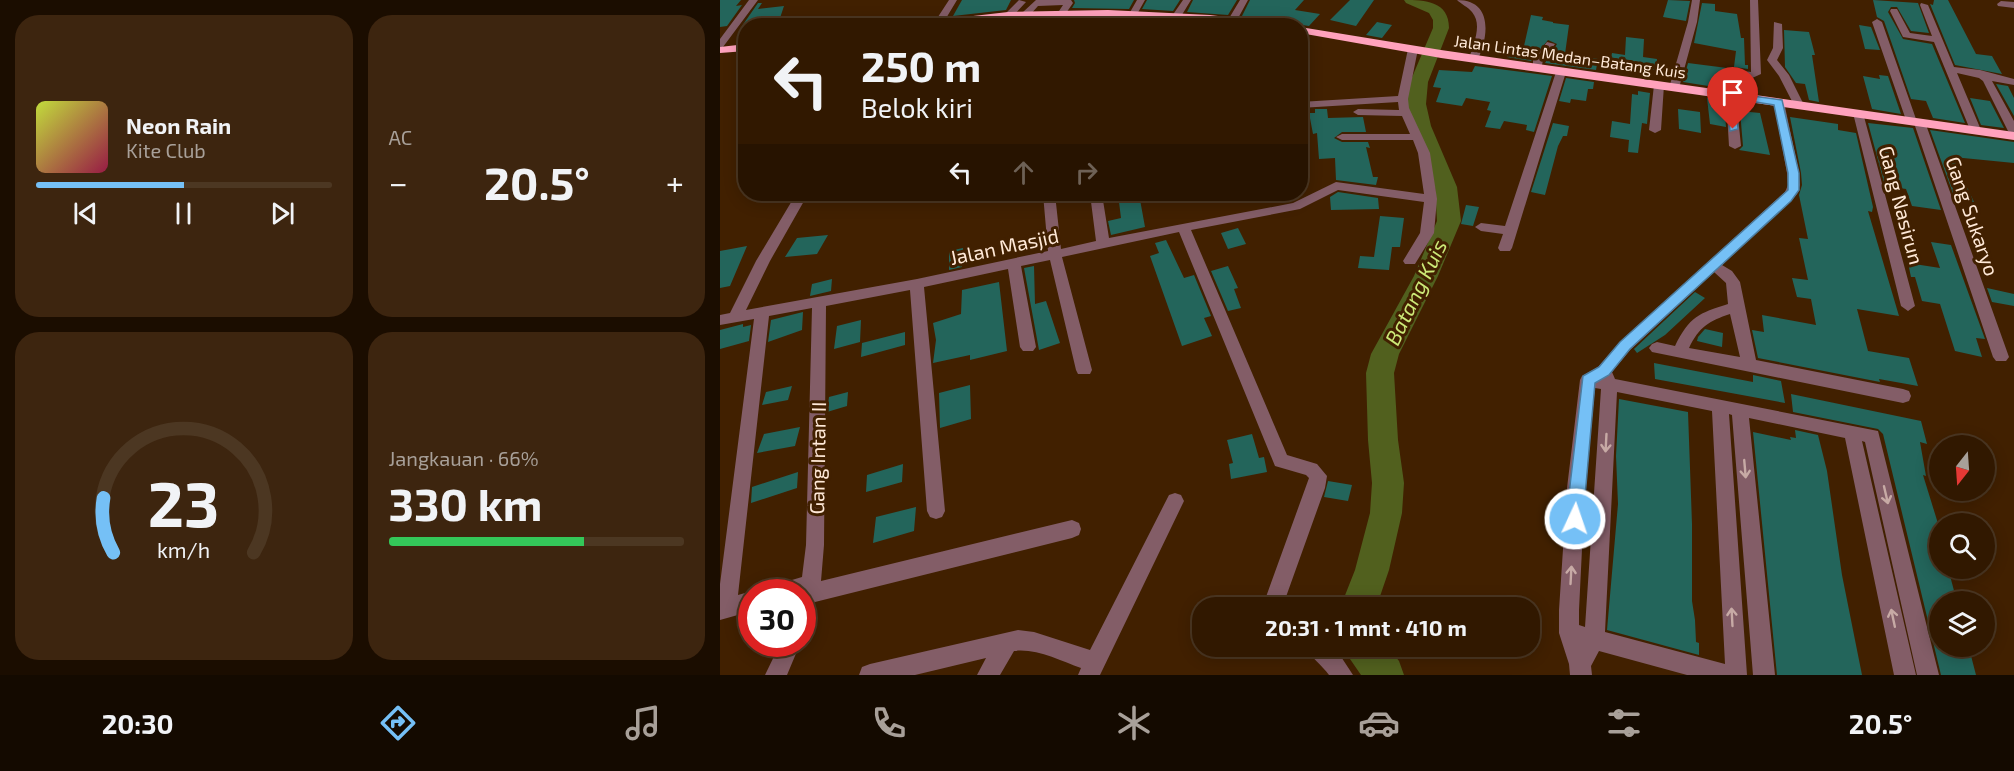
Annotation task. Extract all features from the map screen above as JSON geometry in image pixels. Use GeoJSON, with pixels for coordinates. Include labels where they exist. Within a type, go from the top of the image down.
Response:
{"type":"FeatureCollection","features":[{"type":"Feature","properties":{"kind":"highway"},"geometry":{"type":"LineString","coordinates":[[1000,18],[1009,15],[1065,14],[1081,18]]}},
{"type":"Feature","properties":{"kind":"highway"},"geometry":{"type":"LineString","coordinates":[[1104,18],[1133,14],[1163,18]]}},
{"type":"Feature","properties":{"kind":"highway","name":"Jalan Lintas Medan–Batang Kuis"},"geometry":{"type":"LineString","coordinates":[[1308,31],[1561,72],[2014,136]]}},
{"type":"Feature","properties":{"kind":"highway"},"geometry":{"type":"LineString","coordinates":[[720,50],[738,48]]}},
{"type":"Feature","properties":{"kind":"street"},"geometry":{"type":"LineString","coordinates":[[740,18],[754,0]]}},
{"type":"Feature","properties":{"kind":"street"},"geometry":{"type":"LineString","coordinates":[[942,18],[953,0]]}},
{"type":"Feature","properties":{"kind":"street"},"geometry":{"type":"LineString","coordinates":[[1065,14],[1079,0]]}},
{"type":"Feature","properties":{"kind":"street"},"geometry":{"type":"LineString","coordinates":[[1133,14],[1141,0]]}},
{"type":"Feature","properties":{"kind":"street"},"geometry":{"type":"LineString","coordinates":[[1172,18],[1187,0]]}},
{"type":"Feature","properties":{"kind":"street"},"geometry":{"type":"LineString","coordinates":[[1234,18],[1244,0]]}},
{"type":"Feature","properties":{"kind":"street"},"geometry":{"type":"LineString","coordinates":[[1461,0],[1477,9],[1482,23],[1474,59]]}},
{"type":"Feature","properties":{"kind":"street"},"geometry":{"type":"LineString","coordinates":[[1674,88],[1678,65],[1692,28],[1696,0]]}},
{"type":"Feature","properties":{"kind":"street"},"geometry":{"type":"LineString","coordinates":[[1735,146],[1734,73],[1756,74],[1754,0]]}},
{"type":"Feature","properties":{"kind":"street"},"geometry":{"type":"LineString","coordinates":[[1009,15],[1022,2]]}},
{"type":"Feature","properties":{"kind":"street"},"geometry":{"type":"LineString","coordinates":[[1026,14],[1036,3],[1068,2],[1070,3],[1065,14]]}},
{"type":"Feature","properties":{"kind":"street"},"geometry":{"type":"LineString","coordinates":[[2001,4],[2014,5]]}},
{"type":"Feature","properties":{"kind":"street"},"geometry":{"type":"LineString","coordinates":[[1924,5],[1975,130]]}},
{"type":"Feature","properties":{"kind":"street"},"geometry":{"type":"LineString","coordinates":[[1894,11],[1906,35],[1938,40]]}},
{"type":"Feature","properties":{"kind":"street"},"geometry":{"type":"LineString","coordinates":[[1042,18],[1043,14]]}},
{"type":"Feature","properties":{"kind":"street"},"geometry":{"type":"LineString","coordinates":[[720,45],[738,21]]}},
{"type":"Feature","properties":{"kind":"street","name":"Gang Sukaryo"},"geometry":{"type":"LineString","coordinates":[[1877,22],[2001,357]]}},
{"type":"Feature","properties":{"kind":"street"},"geometry":{"type":"LineString","coordinates":[[1777,24],[1778,48],[1772,60],[1783,72],[1799,105]]}},
{"type":"Feature","properties":{"kind":"street"},"geometry":{"type":"LineString","coordinates":[[1537,68],[1539,60],[1550,44]]}},
{"type":"Feature","properties":{"kind":"street"},"geometry":{"type":"LineString","coordinates":[[1410,261],[1427,233],[1431,199],[1424,153],[1405,113],[1403,99],[1418,50]]}},
{"type":"Feature","properties":{"kind":"street"},"geometry":{"type":"LineString","coordinates":[[1950,69],[2014,82]]}},
{"type":"Feature","properties":{"kind":"street"},"geometry":{"type":"LineString","coordinates":[[1505,248],[1561,72]]}},
{"type":"Feature","properties":{"kind":"street"},"geometry":{"type":"LineString","coordinates":[[1980,74],[1987,80],[2014,131]]}},
{"type":"Feature","properties":{"kind":"street"},"geometry":{"type":"LineString","coordinates":[[1655,130],[1659,86]]}},
{"type":"Feature","properties":{"kind":"street"},"geometry":{"type":"LineString","coordinates":[[1308,105],[1403,99]]}},
{"type":"Feature","properties":{"kind":"street"},"geometry":{"type":"LineString","coordinates":[[1581,669],[1569,633],[1576,496],[1601,378],[1625,346],[1787,199],[1793,190],[1793,173],[1779,102]]}},
{"type":"Feature","properties":{"kind":"street"},"geometry":{"type":"LineString","coordinates":[[1345,113],[1370,111],[1384,114],[1405,113]]}},
{"type":"Feature","properties":{"kind":"street","name":"Gang Nasirun"},"geometry":{"type":"LineString","coordinates":[[1858,113],[1908,306]]}},
{"type":"Feature","properties":{"kind":"street"},"geometry":{"type":"LineString","coordinates":[[1342,137],[1416,137]]}},
{"type":"Feature","properties":{"kind":"street","name":"Jalan Masjid"},"geometry":{"type":"LineString","coordinates":[[1308,195],[1340,186],[1431,199]]}},
{"type":"Feature","properties":{"kind":"street"},"geometry":{"type":"LineString","coordinates":[[735,318],[798,201]]}},
{"type":"Feature","properties":{"kind":"street"},"geometry":{"type":"LineString","coordinates":[[1050,201],[1054,255],[1084,370]]}},
{"type":"Feature","properties":{"kind":"street"},"geometry":{"type":"LineString","coordinates":[[1097,201],[1103,243]]}},
{"type":"Feature","properties":{"kind":"street","name":"Jalan Masjid"},"geometry":{"type":"LineString","coordinates":[[720,320],[917,284],[1182,227],[1289,201]]}},
{"type":"Feature","properties":{"kind":"street"},"geometry":{"type":"LineString","coordinates":[[1182,227],[1281,461],[1311,469],[1318,480],[1276,597]]}},
{"type":"Feature","properties":{"kind":"street"},"geometry":{"type":"LineString","coordinates":[[1481,227],[1509,231]]}},
{"type":"Feature","properties":{"kind":"street"},"geometry":{"type":"LineString","coordinates":[[1014,263],[1028,347]]}},
{"type":"Feature","properties":{"kind":"street"},"geometry":{"type":"LineString","coordinates":[[1712,265],[1732,279],[1749,365]]}},
{"type":"Feature","properties":{"kind":"street"},"geometry":{"type":"LineString","coordinates":[[917,284],[936,511]]}},
{"type":"Feature","properties":{"kind":"street","name":"Gang Intan II"},"geometry":{"type":"LineString","coordinates":[[810,579],[815,545],[819,303]]}},
{"type":"Feature","properties":{"kind":"street"},"geometry":{"type":"LineString","coordinates":[[1680,352],[1693,325],[1701,318],[1736,307]]}},
{"type":"Feature","properties":{"kind":"street"},"geometry":{"type":"LineString","coordinates":[[724,609],[762,314]]}},
{"type":"Feature","properties":{"kind":"street"},"geometry":{"type":"LineString","coordinates":[[1657,348],[1903,396]]}},
{"type":"Feature","properties":{"kind":"street"},"geometry":{"type":"LineString","coordinates":[[1601,378],[1720,407],[1873,438],[1928,675]]}},
{"type":"Feature","properties":{"kind":"street"},"geometry":{"type":"LineString","coordinates":[[1581,669],[1594,641],[1603,502],[1601,378]]}},
{"type":"Feature","properties":{"kind":"street"},"geometry":{"type":"LineString","coordinates":[[1720,407],[1736,675]]}},
{"type":"Feature","properties":{"kind":"street"},"geometry":{"type":"LineString","coordinates":[[1740,411],[1764,675]]}},
{"type":"Feature","properties":{"kind":"street"},"geometry":{"type":"LineString","coordinates":[[1852,432],[1905,675]]}},
{"type":"Feature","properties":{"kind":"street"},"geometry":{"type":"LineString","coordinates":[[1576,496],[1603,502]]}},
{"type":"Feature","properties":{"kind":"street"},"geometry":{"type":"LineString","coordinates":[[870,675],[1018,640],[1034,642],[1093,668],[1175,501]]}},
{"type":"Feature","properties":{"kind":"street"},"geometry":{"type":"LineString","coordinates":[[1727,528],[1751,533]]}},
{"type":"Feature","properties":{"kind":"street"},"geometry":{"type":"LineString","coordinates":[[816,595],[1072,529]]}},
{"type":"Feature","properties":{"kind":"street"},"geometry":{"type":"LineString","coordinates":[[1881,559],[1902,563]]}},
{"type":"Feature","properties":{"kind":"street"},"geometry":{"type":"LineString","coordinates":[[1569,633],[1727,675]]}},
{"type":"Feature","properties":{"kind":"street"},"geometry":{"type":"LineString","coordinates":[[988,675],[1008,642]]}},
{"type":"Feature","properties":{"kind":"street"},"geometry":{"type":"LineString","coordinates":[[776,675],[784,657]]}},
{"type":"Feature","properties":{"kind":"street"},"geometry":{"type":"LineString","coordinates":[[1329,657],[1342,675]]}},
{"type":"Feature","properties":{"kind":"building"},"geometry":{"type":"Polygon","coordinates":[[[720,0],[741,0],[736,6],[742,5],[727,26],[720,27],[720,0]]]}},
{"type":"Feature","properties":{"kind":"building"},"geometry":{"type":"Polygon","coordinates":[[[962,0],[1011,0],[1006,10],[953,16],[962,0]]]}},
{"type":"Feature","properties":{"kind":"building"},"geometry":{"type":"Polygon","coordinates":[[[1074,0],[1134,0],[1129,9],[1072,8],[1074,0]]]}},
{"type":"Feature","properties":{"kind":"building"},"geometry":{"type":"Polygon","coordinates":[[[1147,0],[1180,0],[1173,11],[1142,9],[1147,0]]]}},
{"type":"Feature","properties":{"kind":"building"},"geometry":{"type":"Polygon","coordinates":[[[1193,0],[1237,0],[1228,15],[1187,12],[1193,0]]]}},
{"type":"Feature","properties":{"kind":"building"},"geometry":{"type":"Polygon","coordinates":[[[1250,0],[1304,0],[1295,10],[1320,14],[1309,26],[1308,18],[1242,16],[1250,0]]]}},
{"type":"Feature","properties":{"kind":"building"},"geometry":{"type":"Polygon","coordinates":[[[1350,0],[1374,0],[1356,26],[1330,20],[1350,0]]]}},
{"type":"Feature","properties":{"kind":"building"},"geometry":{"type":"Polygon","coordinates":[[[1668,0],[1690,1],[1686,21],[1663,17],[1668,0]]]}},
{"type":"Feature","properties":{"kind":"building"},"geometry":{"type":"Polygon","coordinates":[[[1873,0],[1918,3],[1929,33],[1911,31],[1897,7],[1891,7],[1888,12],[1903,39],[1932,44],[1965,123],[1933,118],[1926,101],[1911,99],[1884,21],[1877,17],[1873,0]]]}},
{"type":"Feature","properties":{"kind":"building"},"geometry":{"type":"Polygon","coordinates":[[[1934,0],[1948,0],[1976,54],[1992,56],[2002,74],[1955,65],[1930,4],[1933,5],[1934,0]]]}},
{"type":"Feature","properties":{"kind":"building"},"geometry":{"type":"Polygon","coordinates":[[[758,3],[762,3],[758,9],[784,6],[780,18],[748,18],[758,3]]]}},
{"type":"Feature","properties":{"kind":"building"},"geometry":{"type":"Polygon","coordinates":[[[1702,3],[1715,4],[1715,11],[1737,14],[1741,38],[1744,38],[1745,65],[1748,65],[1748,69],[1734,67],[1736,51],[1694,43],[1702,3]]]}},
{"type":"Feature","properties":{"kind":"building"},"geometry":{"type":"Polygon","coordinates":[[[1531,15],[1543,17],[1542,20],[1553,23],[1569,25],[1565,54],[1598,59],[1596,70],[1545,63],[1557,44],[1548,40],[1531,61],[1507,57],[1510,45],[1524,46],[1531,15]]]}},
{"type":"Feature","properties":{"kind":"building"},"geometry":{"type":"Polygon","coordinates":[[[1377,22],[1392,25],[1382,38],[1366,35],[1377,22]]]}},
{"type":"Feature","properties":{"kind":"building"},"geometry":{"type":"Polygon","coordinates":[[[1859,25],[1871,27],[1880,50],[1865,49],[1859,25]]]}},
{"type":"Feature","properties":{"kind":"building"},"geometry":{"type":"Polygon","coordinates":[[[1784,30],[1809,32],[1815,55],[1812,55],[1819,102],[1809,100],[1805,84],[1796,83],[1785,67],[1784,30]]]}},
{"type":"Feature","properties":{"kind":"building"},"geometry":{"type":"Polygon","coordinates":[[[1626,37],[1644,39],[1643,57],[1657,59],[1656,70],[1626,68],[1610,64],[1612,53],[1625,55],[1626,37]]]}},
{"type":"Feature","properties":{"kind":"building"},"geometry":{"type":"Polygon","coordinates":[[[1688,63],[1727,68],[1722,73],[1732,78],[1734,90],[1683,82],[1688,63]]]}},
{"type":"Feature","properties":{"kind":"building"},"geometry":{"type":"Polygon","coordinates":[[[1475,66],[1552,76],[1534,132],[1526,130],[1527,125],[1504,121],[1500,129],[1485,127],[1491,111],[1487,110],[1490,102],[1466,98],[1462,106],[1436,102],[1441,88],[1433,87],[1439,70],[1472,72],[1475,66]]]}},
{"type":"Feature","properties":{"kind":"building"},"geometry":{"type":"Polygon","coordinates":[[[1879,75],[1888,76],[1901,114],[1872,109],[1863,76],[1880,79],[1879,75]]]}},
{"type":"Feature","properties":{"kind":"building"},"geometry":{"type":"Polygon","coordinates":[[[1566,78],[1594,82],[1593,89],[1588,89],[1586,101],[1571,99],[1570,103],[1559,101],[1566,78]]]}},
{"type":"Feature","properties":{"kind":"building"},"geometry":{"type":"Polygon","coordinates":[[[1996,84],[2008,86],[2014,98],[2014,116],[1996,84]]]}},
{"type":"Feature","properties":{"kind":"building"},"geometry":{"type":"Polygon","coordinates":[[[1638,91],[1650,93],[1647,124],[1642,123],[1638,153],[1628,152],[1629,140],[1610,137],[1612,121],[1630,124],[1632,94],[1638,95],[1638,91]]]}},
{"type":"Feature","properties":{"kind":"building"},"geometry":{"type":"Polygon","coordinates":[[[1707,98],[1724,101],[1726,127],[1710,124],[1707,98]]]}},
{"type":"Feature","properties":{"kind":"building"},"geometry":{"type":"Polygon","coordinates":[[[1970,98],[1990,101],[2004,128],[1981,125],[1970,98]]]}},
{"type":"Feature","properties":{"kind":"building"},"geometry":{"type":"Polygon","coordinates":[[[1315,109],[1327,109],[1328,118],[1363,117],[1366,132],[1342,132],[1334,138],[1342,142],[1368,142],[1370,148],[1366,147],[1373,177],[1378,177],[1376,185],[1336,180],[1335,158],[1319,159],[1317,133],[1313,134],[1309,113],[1315,113],[1315,109]]]}},
{"type":"Feature","properties":{"kind":"building"},"geometry":{"type":"Polygon","coordinates":[[[1678,109],[1700,112],[1701,133],[1679,129],[1678,109]]]}},
{"type":"Feature","properties":{"kind":"building"},"geometry":{"type":"Polygon","coordinates":[[[1740,111],[1760,113],[1770,155],[1739,150],[1743,146],[1740,111]]]}},
{"type":"Feature","properties":{"kind":"building"},"geometry":{"type":"Polygon","coordinates":[[[1790,117],[1838,124],[1838,130],[1856,133],[1873,207],[1872,212],[1868,211],[1899,316],[1857,309],[1868,351],[1909,358],[1918,386],[1879,379],[1880,382],[1758,358],[1752,330],[1764,332],[1762,315],[1816,325],[1811,299],[1797,297],[1792,278],[1808,280],[1799,238],[1808,239],[1799,195],[1802,185],[1801,173],[1790,117]]]}},
{"type":"Feature","properties":{"kind":"building"},"geometry":{"type":"Polygon","coordinates":[[[1553,123],[1569,126],[1567,136],[1563,136],[1558,146],[1545,195],[1531,192],[1553,123]]]}},
{"type":"Feature","properties":{"kind":"building"},"geometry":{"type":"Polygon","coordinates":[[[1868,123],[1913,128],[1941,210],[1912,206],[1906,189],[1885,186],[1868,123]]]}},
{"type":"Feature","properties":{"kind":"building"},"geometry":{"type":"Polygon","coordinates":[[[1930,130],[2014,142],[2014,163],[1953,157],[1974,202],[1955,199],[1930,130]]]}},
{"type":"Feature","properties":{"kind":"building"},"geometry":{"type":"Polygon","coordinates":[[[1338,192],[1378,198],[1379,209],[1331,210],[1330,197],[1338,192]]]}},
{"type":"Feature","properties":{"kind":"building"},"geometry":{"type":"Polygon","coordinates":[[[1119,201],[1140,201],[1145,227],[1111,235],[1108,221],[1121,218],[1119,201]]]}},
{"type":"Feature","properties":{"kind":"building"},"geometry":{"type":"Polygon","coordinates":[[[1466,205],[1479,207],[1473,226],[1461,224],[1466,205]]]}},
{"type":"Feature","properties":{"kind":"building"},"geometry":{"type":"Polygon","coordinates":[[[1380,216],[1404,218],[1400,247],[1392,247],[1389,270],[1358,268],[1360,256],[1374,257],[1380,216]]]}},
{"type":"Feature","properties":{"kind":"building"},"geometry":{"type":"Polygon","coordinates":[[[1238,228],[1246,244],[1228,249],[1221,233],[1238,228]]]}},
{"type":"Feature","properties":{"kind":"building"},"geometry":{"type":"Polygon","coordinates":[[[828,235],[817,254],[785,257],[797,238],[828,235]]]}},
{"type":"Feature","properties":{"kind":"building"},"geometry":{"type":"Polygon","coordinates":[[[1166,240],[1184,278],[1194,275],[1211,316],[1204,318],[1212,336],[1182,346],[1150,256],[1159,253],[1155,243],[1166,240]]]}},
{"type":"Feature","properties":{"kind":"building"},"geometry":{"type":"Polygon","coordinates":[[[1931,242],[1951,245],[1985,339],[1976,338],[1982,357],[1955,351],[1940,304],[1922,301],[1915,277],[1911,277],[1908,263],[1940,268],[1931,242]]]}},
{"type":"Feature","properties":{"kind":"building"},"geometry":{"type":"Polygon","coordinates":[[[747,246],[730,286],[720,288],[720,251],[747,246]]]}},
{"type":"Feature","properties":{"kind":"building"},"geometry":{"type":"Polygon","coordinates":[[[963,248],[962,267],[949,270],[949,251],[963,248]]]}},
{"type":"Feature","properties":{"kind":"building"},"geometry":{"type":"Polygon","coordinates":[[[1034,266],[1035,304],[1046,301],[1060,343],[1039,350],[1024,268],[1034,266]]]}},
{"type":"Feature","properties":{"kind":"building"},"geometry":{"type":"Polygon","coordinates":[[[1228,266],[1238,288],[1234,289],[1241,308],[1228,311],[1211,271],[1228,266]]]}},
{"type":"Feature","properties":{"kind":"building"},"geometry":{"type":"Polygon","coordinates":[[[832,279],[831,291],[810,296],[812,284],[832,279]]]}},
{"type":"Feature","properties":{"kind":"building"},"geometry":{"type":"Polygon","coordinates":[[[999,282],[1007,351],[970,360],[970,355],[933,363],[936,340],[933,323],[961,314],[962,290],[999,282]]]}},
{"type":"Feature","properties":{"kind":"building"},"geometry":{"type":"Polygon","coordinates":[[[1987,288],[2014,294],[2014,306],[1992,302],[1987,288]]]}},
{"type":"Feature","properties":{"kind":"building"},"geometry":{"type":"Polygon","coordinates":[[[1695,292],[1705,298],[1665,335],[1637,353],[1634,349],[1695,292]]]}},
{"type":"Feature","properties":{"kind":"building"},"geometry":{"type":"Polygon","coordinates":[[[803,312],[802,330],[768,342],[771,320],[803,312]]]}},
{"type":"Feature","properties":{"kind":"building"},"geometry":{"type":"Polygon","coordinates":[[[861,320],[860,342],[834,349],[837,326],[861,320]]]}},
{"type":"Feature","properties":{"kind":"building"},"geometry":{"type":"Polygon","coordinates":[[[743,324],[743,327],[751,325],[749,341],[720,349],[720,330],[743,324]]]}},
{"type":"Feature","properties":{"kind":"building"},"geometry":{"type":"Polygon","coordinates":[[[1705,329],[1723,333],[1722,347],[1697,341],[1705,329]]]}},
{"type":"Feature","properties":{"kind":"building"},"geometry":{"type":"Polygon","coordinates":[[[905,332],[905,345],[861,357],[862,343],[905,332]]]}},
{"type":"Feature","properties":{"kind":"building"},"geometry":{"type":"Polygon","coordinates":[[[1654,363],[1753,382],[1753,375],[1781,381],[1785,403],[1655,379],[1654,363]]]}},
{"type":"Feature","properties":{"kind":"building"},"geometry":{"type":"Polygon","coordinates":[[[970,385],[971,419],[940,428],[939,393],[970,385]]]}},
{"type":"Feature","properties":{"kind":"building"},"geometry":{"type":"Polygon","coordinates":[[[792,386],[788,400],[762,405],[766,392],[792,386]]]}},
{"type":"Feature","properties":{"kind":"building"},"geometry":{"type":"Polygon","coordinates":[[[848,392],[847,406],[827,412],[829,397],[848,392]]]}},
{"type":"Feature","properties":{"kind":"building"},"geometry":{"type":"Polygon","coordinates":[[[1791,394],[1921,421],[1927,444],[1920,442],[1926,476],[1923,475],[1929,501],[1931,501],[1935,513],[1929,513],[1929,579],[1951,579],[1954,591],[1929,591],[1929,625],[1883,434],[1878,429],[1793,412],[1791,394]]]}},
{"type":"Feature","properties":{"kind":"building"},"geometry":{"type":"Polygon","coordinates":[[[1619,399],[1688,412],[1692,601],[1699,655],[1607,630],[1618,504],[1616,456],[1619,399]]]}},
{"type":"Feature","properties":{"kind":"building"},"geometry":{"type":"Polygon","coordinates":[[[800,427],[795,446],[757,453],[764,434],[800,427]]]}},
{"type":"Feature","properties":{"kind":"building"},"geometry":{"type":"Polygon","coordinates":[[[1795,430],[1818,435],[1827,471],[1842,575],[1862,675],[1777,675],[1753,432],[1791,440],[1790,437],[1796,438],[1795,430]]]}},
{"type":"Feature","properties":{"kind":"building"},"geometry":{"type":"Polygon","coordinates":[[[1252,434],[1259,458],[1264,457],[1267,472],[1231,479],[1229,464],[1233,463],[1227,440],[1252,434]]]}},
{"type":"Feature","properties":{"kind":"building"},"geometry":{"type":"Polygon","coordinates":[[[903,464],[902,482],[866,492],[867,475],[903,464]]]}},
{"type":"Feature","properties":{"kind":"building"},"geometry":{"type":"Polygon","coordinates":[[[798,472],[797,488],[751,503],[752,487],[798,472]]]}},
{"type":"Feature","properties":{"kind":"building"},"geometry":{"type":"Polygon","coordinates":[[[1328,481],[1352,485],[1348,501],[1324,497],[1328,481]]]}},
{"type":"Feature","properties":{"kind":"building"},"geometry":{"type":"Polygon","coordinates":[[[916,507],[914,531],[873,543],[876,517],[916,507]]]}},
{"type":"Feature","properties":{"kind":"building"},"geometry":{"type":"Polygon","coordinates":[[[1937,657],[1971,657],[1976,675],[1941,675],[1937,657]]]}},
{"type":"Feature","properties":{"kind":"waterway","name":"Batang Kuis"},"geometry":{"type":"LineString","coordinates":[[1362,597],[1372,570],[1386,513],[1388,483],[1383,440],[1380,373],[1385,354],[1426,276],[1449,221],[1446,187],[1421,126],[1416,104],[1419,82],[1441,28],[1441,20],[1436,10],[1412,0]]}},
{"type":"Feature","properties":{"kind":"waterway","name":"Batang Kuis"},"geometry":{"type":"LineString","coordinates":[[1371,657],[1385,675]]}},
{"type":"Feature","properties":{"kind":"route"},"geometry":{"type":"LineString","coordinates":[[1575,519],[1576,488],[1588,380],[1604,371],[1625,346],[1787,199],[1793,190],[1793,173],[1779,102],[1731,96],[1733,129]]}}]}
